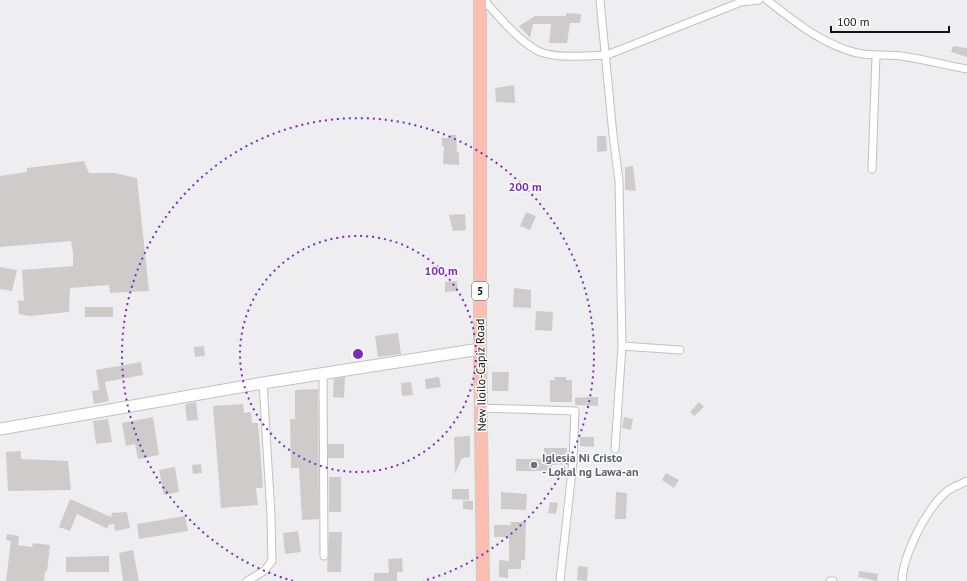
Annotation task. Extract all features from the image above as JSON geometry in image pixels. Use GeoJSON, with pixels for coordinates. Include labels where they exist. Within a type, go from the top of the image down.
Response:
{"type":"FeatureCollection","features":[{"type":"Feature","properties":{"kind":"highway","name":"New Iloilo-Capiz Road"},"geometry":{"type":"LineString","coordinates":[[480,0],[480,350],[483,581]]}},
{"type":"Feature","properties":{"kind":"main road"},"geometry":{"type":"LineString","coordinates":[[0,429],[323,373],[480,350]]}},
{"type":"Feature","properties":{"kind":"street"},"geometry":{"type":"LineString","coordinates":[[484,0],[502,21],[539,52],[553,55],[607,55],[741,2],[759,0]]}},
{"type":"Feature","properties":{"kind":"street"},"geometry":{"type":"LineString","coordinates":[[600,0],[607,55],[613,135],[619,181],[622,346],[615,449]]}},
{"type":"Feature","properties":{"kind":"street"},"geometry":{"type":"LineString","coordinates":[[767,0],[790,18],[834,45],[848,51],[876,56],[915,58],[967,69]]}},
{"type":"Feature","properties":{"kind":"street"},"geometry":{"type":"LineString","coordinates":[[872,169],[876,56]]}},
{"type":"Feature","properties":{"kind":"street"},"geometry":{"type":"LineString","coordinates":[[622,346],[680,350]]}},
{"type":"Feature","properties":{"kind":"street"},"geometry":{"type":"LineString","coordinates":[[323,373],[324,556]]}},
{"type":"Feature","properties":{"kind":"street"},"geometry":{"type":"LineString","coordinates":[[247,581],[264,571],[272,561],[271,515],[263,383]]}},
{"type":"Feature","properties":{"kind":"street"},"geometry":{"type":"LineString","coordinates":[[481,408],[575,411],[574,461],[560,581]]}},
{"type":"Feature","properties":{"kind":"street"},"geometry":{"type":"LineString","coordinates":[[902,581],[902,574],[912,545],[932,507],[946,491],[967,481]]}},
{"type":"Feature","properties":{"kind":"building"},"geometry":{"type":"Polygon","coordinates":[[[566,13],[581,14],[580,23],[570,23],[567,43],[549,43],[551,24],[533,24],[530,38],[519,26],[535,16],[566,16],[566,13]]]}},
{"type":"Feature","properties":{"kind":"building"},"geometry":{"type":"Polygon","coordinates":[[[953,46],[967,48],[967,57],[951,52],[953,46]]]}},
{"type":"Feature","properties":{"kind":"building"},"geometry":{"type":"Polygon","coordinates":[[[514,85],[515,103],[496,102],[495,88],[514,85]]]}},
{"type":"Feature","properties":{"kind":"building"},"geometry":{"type":"Polygon","coordinates":[[[450,135],[456,135],[457,152],[459,152],[459,165],[443,164],[444,146],[442,146],[442,138],[450,138],[450,135]]]}},
{"type":"Feature","properties":{"kind":"building"},"geometry":{"type":"Polygon","coordinates":[[[597,136],[606,136],[607,151],[597,152],[597,136]]]}},
{"type":"Feature","properties":{"kind":"building"},"geometry":{"type":"Polygon","coordinates":[[[84,161],[89,173],[114,173],[137,178],[149,291],[110,293],[109,285],[70,288],[69,312],[29,316],[19,314],[18,300],[24,301],[22,270],[73,266],[73,253],[71,241],[0,247],[0,176],[27,172],[27,168],[84,161]]]}},
{"type":"Feature","properties":{"kind":"building"},"geometry":{"type":"Polygon","coordinates":[[[633,166],[636,191],[625,190],[625,167],[633,166]]]}},
{"type":"Feature","properties":{"kind":"building"},"geometry":{"type":"Polygon","coordinates":[[[526,212],[536,216],[530,230],[520,226],[526,212]]]}},
{"type":"Feature","properties":{"kind":"building"},"geometry":{"type":"Polygon","coordinates":[[[465,214],[466,230],[453,231],[449,215],[465,214]]]}},
{"type":"Feature","properties":{"kind":"building"},"geometry":{"type":"Polygon","coordinates":[[[0,267],[17,270],[12,291],[0,289],[0,267]]]}},
{"type":"Feature","properties":{"kind":"building"},"geometry":{"type":"Polygon","coordinates":[[[457,281],[458,291],[445,292],[445,282],[457,281]]]}},
{"type":"Feature","properties":{"kind":"building"},"geometry":{"type":"Polygon","coordinates":[[[514,288],[531,290],[531,308],[513,307],[514,288]]]}},
{"type":"Feature","properties":{"kind":"building"},"geometry":{"type":"Polygon","coordinates":[[[85,307],[113,307],[113,317],[85,317],[85,307]]]}},
{"type":"Feature","properties":{"kind":"building"},"geometry":{"type":"Polygon","coordinates":[[[536,311],[553,312],[552,331],[535,330],[536,311]]]}},
{"type":"Feature","properties":{"kind":"building"},"geometry":{"type":"Polygon","coordinates":[[[398,333],[401,354],[378,357],[375,336],[398,333]]]}},
{"type":"Feature","properties":{"kind":"building"},"geometry":{"type":"Polygon","coordinates":[[[204,346],[205,356],[195,357],[194,347],[204,346]]]}},
{"type":"Feature","properties":{"kind":"building"},"geometry":{"type":"Polygon","coordinates":[[[141,362],[143,375],[105,382],[109,401],[94,404],[92,391],[99,390],[96,370],[141,362]]]}},
{"type":"Feature","properties":{"kind":"building"},"geometry":{"type":"Polygon","coordinates":[[[492,372],[509,372],[508,391],[492,391],[492,372]]]}},
{"type":"Feature","properties":{"kind":"building"},"geometry":{"type":"Polygon","coordinates":[[[345,377],[344,398],[333,397],[334,379],[345,377]]]}},
{"type":"Feature","properties":{"kind":"building"},"geometry":{"type":"Polygon","coordinates":[[[439,377],[441,387],[426,389],[425,379],[439,377]]]}},
{"type":"Feature","properties":{"kind":"building"},"geometry":{"type":"Polygon","coordinates":[[[554,377],[566,377],[566,380],[572,380],[572,402],[550,402],[550,380],[555,380],[554,377]]]}},
{"type":"Feature","properties":{"kind":"building"},"geometry":{"type":"Polygon","coordinates":[[[411,382],[413,395],[402,396],[401,383],[411,382]]]}},
{"type":"Feature","properties":{"kind":"building"},"geometry":{"type":"Polygon","coordinates":[[[318,389],[319,519],[302,520],[299,468],[291,468],[290,419],[295,419],[295,390],[318,389]]]}},
{"type":"Feature","properties":{"kind":"building"},"geometry":{"type":"Polygon","coordinates":[[[598,397],[598,406],[575,405],[575,398],[598,397]]]}},
{"type":"Feature","properties":{"kind":"building"},"geometry":{"type":"Polygon","coordinates":[[[196,402],[198,420],[187,421],[185,404],[196,402]]]}},
{"type":"Feature","properties":{"kind":"building"},"geometry":{"type":"Polygon","coordinates":[[[699,402],[704,407],[694,416],[690,412],[699,402]]]}},
{"type":"Feature","properties":{"kind":"building"},"geometry":{"type":"Polygon","coordinates":[[[243,404],[244,413],[251,412],[252,423],[258,423],[263,488],[256,488],[258,505],[221,508],[213,406],[243,404]]]}},
{"type":"Feature","properties":{"kind":"building"},"geometry":{"type":"Polygon","coordinates":[[[153,417],[159,455],[138,459],[135,444],[126,446],[122,423],[153,417]]]}},
{"type":"Feature","properties":{"kind":"building"},"geometry":{"type":"Polygon","coordinates":[[[624,417],[633,419],[631,430],[622,428],[624,417]]]}},
{"type":"Feature","properties":{"kind":"building"},"geometry":{"type":"Polygon","coordinates":[[[108,419],[112,442],[96,444],[93,421],[108,419]]]}},
{"type":"Feature","properties":{"kind":"building"},"geometry":{"type":"Polygon","coordinates":[[[470,436],[470,457],[462,458],[455,474],[454,437],[470,436]]]}},
{"type":"Feature","properties":{"kind":"building"},"geometry":{"type":"Polygon","coordinates":[[[580,437],[594,437],[594,447],[580,446],[580,437]]]}},
{"type":"Feature","properties":{"kind":"building"},"geometry":{"type":"Polygon","coordinates":[[[328,444],[344,444],[344,458],[328,458],[328,444]]]}},
{"type":"Feature","properties":{"kind":"building"},"geometry":{"type":"Polygon","coordinates":[[[544,448],[567,448],[567,464],[552,465],[552,471],[516,471],[516,459],[544,459],[544,448]]]}},
{"type":"Feature","properties":{"kind":"building"},"geometry":{"type":"Polygon","coordinates":[[[21,451],[21,459],[68,461],[71,490],[8,491],[6,452],[21,451]]]}},
{"type":"Feature","properties":{"kind":"building"},"geometry":{"type":"Polygon","coordinates":[[[201,464],[202,473],[193,474],[192,465],[201,464]]]}},
{"type":"Feature","properties":{"kind":"building"},"geometry":{"type":"Polygon","coordinates":[[[175,467],[179,492],[164,495],[159,470],[175,467]]]}},
{"type":"Feature","properties":{"kind":"building"},"geometry":{"type":"Polygon","coordinates":[[[666,473],[679,480],[674,488],[662,480],[666,473]]]}},
{"type":"Feature","properties":{"kind":"building"},"geometry":{"type":"Polygon","coordinates":[[[329,477],[341,477],[341,512],[329,512],[329,477]]]}},
{"type":"Feature","properties":{"kind":"building"},"geometry":{"type":"Polygon","coordinates":[[[452,489],[469,489],[469,500],[452,499],[452,489]]]}},
{"type":"Feature","properties":{"kind":"building"},"geometry":{"type":"Polygon","coordinates":[[[501,492],[527,494],[526,510],[501,509],[501,492]]]}},
{"type":"Feature","properties":{"kind":"building"},"geometry":{"type":"Polygon","coordinates":[[[616,492],[627,493],[626,519],[615,519],[616,492]]]}},
{"type":"Feature","properties":{"kind":"building"},"geometry":{"type":"Polygon","coordinates":[[[70,499],[111,517],[112,513],[127,512],[130,528],[115,531],[114,524],[108,525],[108,529],[77,514],[70,531],[59,527],[70,499]]]}},
{"type":"Feature","properties":{"kind":"building"},"geometry":{"type":"Polygon","coordinates":[[[463,501],[473,501],[473,510],[463,509],[463,501]]]}},
{"type":"Feature","properties":{"kind":"building"},"geometry":{"type":"Polygon","coordinates":[[[550,502],[558,503],[556,514],[548,513],[550,502]]]}},
{"type":"Feature","properties":{"kind":"building"},"geometry":{"type":"Polygon","coordinates":[[[185,516],[188,531],[139,539],[137,524],[185,516]]]}},
{"type":"Feature","properties":{"kind":"building"},"geometry":{"type":"Polygon","coordinates":[[[510,522],[526,522],[525,560],[521,560],[521,569],[508,569],[508,578],[499,577],[499,560],[509,561],[509,537],[494,537],[494,525],[511,525],[510,522]]]}},
{"type":"Feature","properties":{"kind":"building"},"geometry":{"type":"Polygon","coordinates":[[[298,531],[301,552],[285,554],[283,533],[298,531]]]}},
{"type":"Feature","properties":{"kind":"building"},"geometry":{"type":"Polygon","coordinates":[[[329,532],[342,532],[341,572],[327,572],[329,532]]]}},
{"type":"Feature","properties":{"kind":"building"},"geometry":{"type":"Polygon","coordinates":[[[7,534],[19,536],[18,545],[32,547],[33,543],[50,545],[47,572],[45,571],[44,581],[6,581],[11,541],[6,540],[7,534]]]}},
{"type":"Feature","properties":{"kind":"building"},"geometry":{"type":"Polygon","coordinates":[[[133,550],[139,581],[123,581],[119,553],[133,550]]]}},
{"type":"Feature","properties":{"kind":"building"},"geometry":{"type":"Polygon","coordinates":[[[109,556],[109,572],[66,572],[66,557],[109,556]]]}},
{"type":"Feature","properties":{"kind":"building"},"geometry":{"type":"Polygon","coordinates":[[[402,558],[403,572],[397,572],[397,581],[374,581],[374,573],[389,573],[388,559],[402,558]]]}},
{"type":"Feature","properties":{"kind":"building"},"geometry":{"type":"Polygon","coordinates":[[[578,566],[588,567],[587,581],[577,580],[578,566]]]}},
{"type":"Feature","properties":{"kind":"building"},"geometry":{"type":"Polygon","coordinates":[[[859,571],[878,574],[877,581],[858,577],[859,571]]]}},
{"type":"Feature","properties":{"kind":"place","name":"Iglesia Ni Cristo - Lokal ng Lawa-an"},"geometry":{"type":"Point","coordinates":[534,465]}}]}
